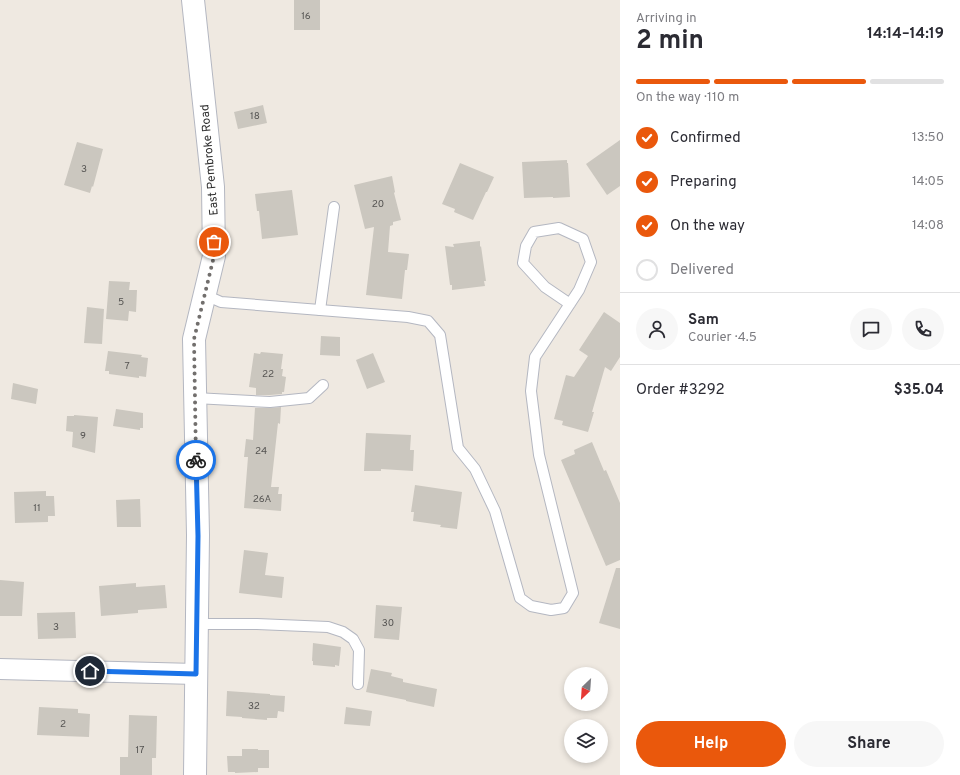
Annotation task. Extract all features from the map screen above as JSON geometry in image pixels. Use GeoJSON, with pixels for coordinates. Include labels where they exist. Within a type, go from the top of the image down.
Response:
{"type":"FeatureCollection","features":[{"type":"Feature","properties":{"kind":"street","name":"East Pembroke Road"},"geometry":{"type":"LineString","coordinates":[[193,0],[213,187],[214,256],[194,339],[198,536],[195,775]]}},
{"type":"Feature","properties":{"kind":"street"},"geometry":{"type":"LineString","coordinates":[[0,669],[196,674]]}},
{"type":"Feature","properties":{"kind":"lane"},"geometry":{"type":"LineString","coordinates":[[320,310],[334,207]]}},
{"type":"Feature","properties":{"kind":"lane"},"geometry":{"type":"LineString","coordinates":[[205,295],[221,302],[408,317],[428,321],[440,335],[458,448],[475,469],[495,511],[520,598],[531,606],[551,610],[564,608],[573,593],[539,456],[531,391],[535,357],[570,304],[579,290],[591,262],[583,239],[559,228],[534,232],[526,246],[523,263],[545,287],[570,304]]}},
{"type":"Feature","properties":{"kind":"lane"},"geometry":{"type":"LineString","coordinates":[[195,398],[270,402],[309,398],[323,385]]}},
{"type":"Feature","properties":{"kind":"lane"},"geometry":{"type":"LineString","coordinates":[[196,624],[257,624],[328,627],[343,632],[353,639],[359,650],[358,684]]}},
{"type":"Feature","properties":{"kind":"building"},"geometry":{"type":"Polygon","coordinates":[[[294,0],[320,0],[320,30],[294,30],[294,0]]]}},
{"type":"Feature","properties":{"kind":"building"},"geometry":{"type":"Polygon","coordinates":[[[263,105],[267,123],[238,129],[234,112],[263,105]]]}},
{"type":"Feature","properties":{"kind":"building"},"geometry":{"type":"Polygon","coordinates":[[[620,140],[620,186],[607,195],[586,164],[620,140]]]}},
{"type":"Feature","properties":{"kind":"building"},"geometry":{"type":"Polygon","coordinates":[[[77,142],[103,149],[90,193],[64,185],[77,142]]]}},
{"type":"Feature","properties":{"kind":"building"},"geometry":{"type":"Polygon","coordinates":[[[567,160],[570,197],[524,198],[522,162],[567,160]]]}},
{"type":"Feature","properties":{"kind":"building"},"geometry":{"type":"Polygon","coordinates":[[[460,163],[494,177],[473,220],[454,212],[455,209],[442,204],[460,163]]]}},
{"type":"Feature","properties":{"kind":"building"},"geometry":{"type":"Polygon","coordinates":[[[392,176],[394,193],[401,220],[393,222],[393,225],[390,226],[388,252],[409,254],[407,270],[405,270],[402,299],[366,295],[374,227],[365,229],[354,185],[392,176]]]}},
{"type":"Feature","properties":{"kind":"building"},"geometry":{"type":"Polygon","coordinates":[[[292,190],[298,235],[262,239],[259,211],[257,211],[255,194],[292,190]]]}},
{"type":"Feature","properties":{"kind":"building"},"geometry":{"type":"Polygon","coordinates":[[[480,241],[486,281],[484,281],[485,286],[452,290],[445,246],[454,247],[453,244],[480,241]]]}},
{"type":"Feature","properties":{"kind":"building"},"geometry":{"type":"Polygon","coordinates":[[[109,281],[130,282],[129,290],[137,290],[136,312],[129,311],[128,321],[106,319],[109,281]]]}},
{"type":"Feature","properties":{"kind":"building"},"geometry":{"type":"Polygon","coordinates":[[[87,307],[104,309],[102,344],[84,343],[87,307]]]}},
{"type":"Feature","properties":{"kind":"building"},"geometry":{"type":"Polygon","coordinates":[[[604,312],[620,323],[620,357],[611,371],[605,367],[588,432],[562,425],[563,421],[554,419],[566,375],[574,377],[588,356],[579,350],[604,312]]]}},
{"type":"Feature","properties":{"kind":"building"},"geometry":{"type":"Polygon","coordinates":[[[321,336],[340,337],[340,356],[320,355],[321,336]]]}},
{"type":"Feature","properties":{"kind":"building"},"geometry":{"type":"Polygon","coordinates":[[[108,351],[142,355],[141,357],[148,358],[146,377],[139,376],[139,378],[109,374],[109,371],[105,371],[108,351]]]}},
{"type":"Feature","properties":{"kind":"building"},"geometry":{"type":"Polygon","coordinates":[[[261,352],[283,354],[281,369],[283,369],[282,376],[286,377],[284,392],[282,392],[282,394],[256,395],[256,388],[249,387],[254,353],[260,354],[261,352]]]}},
{"type":"Feature","properties":{"kind":"building"},"geometry":{"type":"Polygon","coordinates":[[[373,353],[385,382],[367,389],[356,360],[373,353]]]}},
{"type":"Feature","properties":{"kind":"building"},"geometry":{"type":"Polygon","coordinates":[[[13,383],[38,389],[36,404],[11,399],[13,383]]]}},
{"type":"Feature","properties":{"kind":"building"},"geometry":{"type":"Polygon","coordinates":[[[281,407],[271,487],[279,487],[278,494],[282,494],[281,511],[244,508],[248,457],[244,457],[246,439],[253,440],[255,408],[281,407]]]}},
{"type":"Feature","properties":{"kind":"building"},"geometry":{"type":"Polygon","coordinates":[[[116,409],[143,413],[143,428],[140,428],[140,430],[113,426],[116,409]]]}},
{"type":"Feature","properties":{"kind":"building"},"geometry":{"type":"Polygon","coordinates":[[[74,415],[98,417],[95,453],[72,447],[73,432],[66,431],[67,416],[74,415]]]}},
{"type":"Feature","properties":{"kind":"building"},"geometry":{"type":"Polygon","coordinates":[[[366,433],[411,435],[410,450],[414,450],[413,471],[381,469],[381,471],[364,471],[366,433]]]}},
{"type":"Feature","properties":{"kind":"building"},"geometry":{"type":"Polygon","coordinates":[[[592,442],[620,503],[620,560],[606,566],[561,460],[575,454],[574,450],[592,442]]]}},
{"type":"Feature","properties":{"kind":"building"},"geometry":{"type":"Polygon","coordinates":[[[415,485],[462,492],[457,529],[413,521],[414,512],[411,512],[415,485]]]}},
{"type":"Feature","properties":{"kind":"building"},"geometry":{"type":"Polygon","coordinates":[[[46,491],[46,496],[54,496],[55,516],[48,516],[48,522],[15,523],[14,492],[46,491]]]}},
{"type":"Feature","properties":{"kind":"building"},"geometry":{"type":"Polygon","coordinates":[[[140,499],[141,527],[117,527],[116,500],[140,499]]]}},
{"type":"Feature","properties":{"kind":"building"},"geometry":{"type":"Polygon","coordinates":[[[244,550],[268,553],[265,575],[284,577],[282,598],[239,593],[244,550]]]}},
{"type":"Feature","properties":{"kind":"building"},"geometry":{"type":"Polygon","coordinates":[[[616,568],[620,568],[620,629],[599,623],[616,568]]]}},
{"type":"Feature","properties":{"kind":"building"},"geometry":{"type":"Polygon","coordinates":[[[0,580],[24,582],[22,616],[0,616],[0,580]]]}},
{"type":"Feature","properties":{"kind":"building"},"geometry":{"type":"Polygon","coordinates":[[[136,583],[136,587],[165,585],[167,608],[138,610],[138,613],[101,616],[99,586],[136,583]]]}},
{"type":"Feature","properties":{"kind":"building"},"geometry":{"type":"Polygon","coordinates":[[[376,605],[402,607],[399,640],[374,638],[376,605]]]}},
{"type":"Feature","properties":{"kind":"building"},"geometry":{"type":"Polygon","coordinates":[[[75,612],[76,638],[38,639],[37,613],[75,612]]]}},
{"type":"Feature","properties":{"kind":"building"},"geometry":{"type":"Polygon","coordinates":[[[313,643],[341,647],[339,666],[313,665],[313,643]]]}},
{"type":"Feature","properties":{"kind":"building"},"geometry":{"type":"Polygon","coordinates":[[[371,669],[392,673],[391,676],[403,679],[403,682],[437,689],[434,707],[366,692],[371,669]]]}},
{"type":"Feature","properties":{"kind":"building"},"geometry":{"type":"Polygon","coordinates":[[[227,691],[285,696],[284,712],[278,711],[277,718],[267,718],[267,720],[226,716],[227,691]]]}},
{"type":"Feature","properties":{"kind":"building"},"geometry":{"type":"Polygon","coordinates":[[[39,707],[78,709],[78,713],[90,714],[89,737],[37,735],[39,707]]]}},
{"type":"Feature","properties":{"kind":"building"},"geometry":{"type":"Polygon","coordinates":[[[346,707],[372,711],[370,726],[344,724],[346,707]]]}},
{"type":"Feature","properties":{"kind":"building"},"geometry":{"type":"Polygon","coordinates":[[[129,715],[157,716],[156,758],[152,758],[152,775],[120,775],[120,757],[128,757],[129,715]]]}},
{"type":"Feature","properties":{"kind":"building"},"geometry":{"type":"Polygon","coordinates":[[[242,749],[269,750],[269,768],[258,768],[258,772],[228,772],[227,756],[242,756],[242,749]]]}},
{"type":"Feature","properties":{"kind":"way so far"},"geometry":{"type":"LineString","coordinates":[[196,460],[194,339],[214,256],[214,242]]}},
{"type":"Feature","properties":{"kind":"route"},"geometry":{"type":"LineString","coordinates":[[90,671],[196,674],[198,536],[196,460]]}}]}
